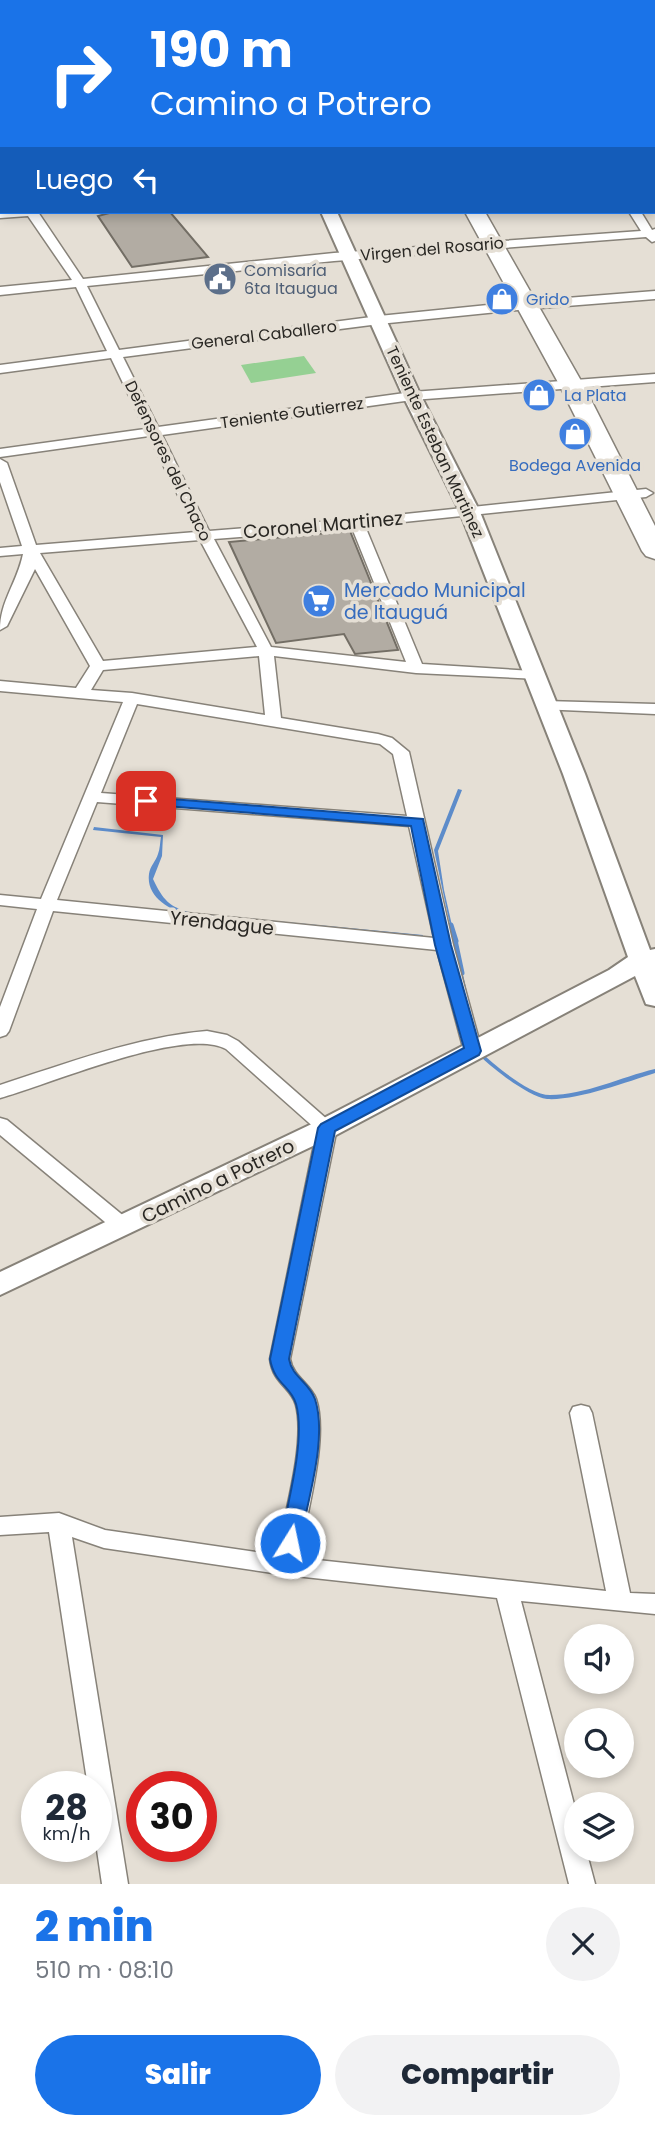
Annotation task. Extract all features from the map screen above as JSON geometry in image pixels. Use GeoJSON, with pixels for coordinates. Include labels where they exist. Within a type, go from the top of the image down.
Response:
{"type":"FeatureCollection","features":[{"type":"Feature","properties":{"kind":"highway"},"geometry":{"type":"LineString","coordinates":[[477,214],[500,244],[642,499],[655,551]]}},
{"type":"Feature","properties":{"kind":"highway"},"geometry":{"type":"LineString","coordinates":[[492,214],[500,244]]}},
{"type":"Feature","properties":{"kind":"street"},"geometry":{"type":"LineString","coordinates":[[0,128],[0,142]]}},
{"type":"Feature","properties":{"kind":"street","name":"Defensores del Chaco"},"geometry":{"type":"LineString","coordinates":[[32,214],[80,283],[204,534],[267,651],[274,721]]}},
{"type":"Feature","properties":{"kind":"street","name":"Teniente Esteban Martinez"},"geometry":{"type":"LineString","coordinates":[[331,214],[412,396],[470,512],[533,676],[648,958],[655,998]]}},
{"type":"Feature","properties":{"kind":"street"},"geometry":{"type":"LineString","coordinates":[[637,214],[653,235]]}},
{"type":"Feature","properties":{"kind":"street","name":"Virgen del Rosario"},"geometry":{"type":"LineString","coordinates":[[0,291],[350,256],[653,235]]}},
{"type":"Feature","properties":{"kind":"street","name":"General Caballero"},"geometry":{"type":"LineString","coordinates":[[0,369],[379,320],[655,295]]}},
{"type":"Feature","properties":{"kind":"street","name":"Teniente Gutierrez"},"geometry":{"type":"LineString","coordinates":[[0,453],[412,396],[655,378]]}},
{"type":"Feature","properties":{"kind":"street"},"geometry":{"type":"LineString","coordinates":[[0,463],[30,550],[98,666]]}},
{"type":"Feature","properties":{"kind":"street","name":"Coronel Martinez"},"geometry":{"type":"LineString","coordinates":[[0,552],[642,499]]}},
{"type":"Feature","properties":{"kind":"street"},"geometry":{"type":"LineString","coordinates":[[357,523],[416,668]]}},
{"type":"Feature","properties":{"kind":"street"},"geometry":{"type":"LineString","coordinates":[[0,626],[27,570],[30,550]]}},
{"type":"Feature","properties":{"kind":"street"},"geometry":{"type":"LineString","coordinates":[[98,666],[267,651],[416,668],[533,676]]}},
{"type":"Feature","properties":{"kind":"street"},"geometry":{"type":"LineString","coordinates":[[80,695],[98,666]]}},
{"type":"Feature","properties":{"kind":"street"},"geometry":{"type":"LineString","coordinates":[[0,687],[132,698],[372,737],[396,747],[401,752],[443,945],[473,1051]]}},
{"type":"Feature","properties":{"kind":"street"},"geometry":{"type":"LineString","coordinates":[[0,1031],[47,905],[132,698]]}},
{"type":"Feature","properties":{"kind":"street"},"geometry":{"type":"LineString","coordinates":[[545,706],[655,709]]}},
{"type":"Feature","properties":{"kind":"street"},"geometry":{"type":"LineString","coordinates":[[92,797],[417,822]]}},
{"type":"Feature","properties":{"kind":"street","name":"Yrendague"},"geometry":{"type":"LineString","coordinates":[[0,900],[443,945]]}},
{"type":"Feature","properties":{"kind":"street","name":"Camino a Potrero"},"geometry":{"type":"LineString","coordinates":[[0,1284],[327,1128],[648,958]]}},
{"type":"Feature","properties":{"kind":"street"},"geometry":{"type":"LineString","coordinates":[[0,1092],[117,1054],[190,1036],[207,1037],[221,1039],[232,1045],[327,1128],[280,1359],[282,1373],[305,1398],[310,1428],[286,1566]]}},
{"type":"Feature","properties":{"kind":"street"},"geometry":{"type":"LineString","coordinates":[[0,1125],[124,1227]]}},
{"type":"Feature","properties":{"kind":"street"},"geometry":{"type":"LineString","coordinates":[[581,1413],[620,1602]]}},
{"type":"Feature","properties":{"kind":"street"},"geometry":{"type":"LineString","coordinates":[[60,1522],[115,1884]]}},
{"type":"Feature","properties":{"kind":"street"},"geometry":{"type":"LineString","coordinates":[[0,1526],[60,1522],[104,1539],[286,1566],[655,1604]]}},
{"type":"Feature","properties":{"kind":"street"},"geometry":{"type":"LineString","coordinates":[[506,1589],[582,1884]]}},
{"type":"Feature","properties":{"kind":"green space"},"geometry":{"type":"Polygon","coordinates":[[[304,356],[316,373],[251,383],[241,365],[304,356]]]}},
{"type":"Feature","properties":{"kind":"water"},"geometry":{"type":"Polygon","coordinates":[[[458,789],[462,790],[438,851],[473,1019],[470,1019],[434,850],[458,789]]]}},
{"type":"Feature","properties":{"kind":"water"},"geometry":{"type":"Polygon","coordinates":[[[94,827],[163,835],[162,856],[153,879],[168,902],[184,911],[423,935],[422,938],[187,915],[160,901],[151,889],[149,874],[159,852],[161,837],[93,830],[94,827]]]}},
{"type":"Feature","properties":{"kind":"water"},"geometry":{"type":"Polygon","coordinates":[[[485,1056],[525,1086],[550,1095],[590,1089],[655,1069],[655,1073],[586,1094],[547,1099],[513,1082],[482,1058],[485,1056]]]}},
{"type":"Feature","properties":{"kind":"building"},"geometry":{"type":"Polygon","coordinates":[[[172,214],[208,257],[132,267],[98,216],[172,214]]]}},
{"type":"Feature","properties":{"kind":"building","name":"Mercado Municipal de Itauguá"},"geometry":{"type":"Polygon","coordinates":[[[350,531],[398,650],[355,654],[344,634],[276,643],[229,542],[350,531]]]}},
{"type":"Feature","properties":{"kind":"waterway"},"geometry":{"type":"LineString","coordinates":[[451,925],[456,941]]}},
{"type":"Feature","properties":{"kind":"waterway"},"geometry":{"type":"LineString","coordinates":[[455,940],[462,973]]}},
{"type":"Feature","properties":{"kind":"place","name":"Comisaría 6ta Itaugua"},"geometry":{"type":"Point","coordinates":[220,279]}},
{"type":"Feature","properties":{"kind":"place","name":"Grido"},"geometry":{"type":"Point","coordinates":[502,299]}},
{"type":"Feature","properties":{"kind":"place","name":"La Plata"},"geometry":{"type":"Point","coordinates":[539,395]}},
{"type":"Feature","properties":{"kind":"place","name":"Bodega Avenida"},"geometry":{"type":"Point","coordinates":[575,434]}},
{"type":"Feature","properties":{"kind":"place","name":"Mercado Municipal de Itauguá"},"geometry":{"type":"Point","coordinates":[319,601]}},
{"type":"Feature","properties":{"kind":"route"},"geometry":{"type":"LineString","coordinates":[[146,801],[417,822],[443,945],[473,1051],[327,1128],[280,1359],[282,1373],[305,1398],[310,1428],[290,1543]]}}]}
